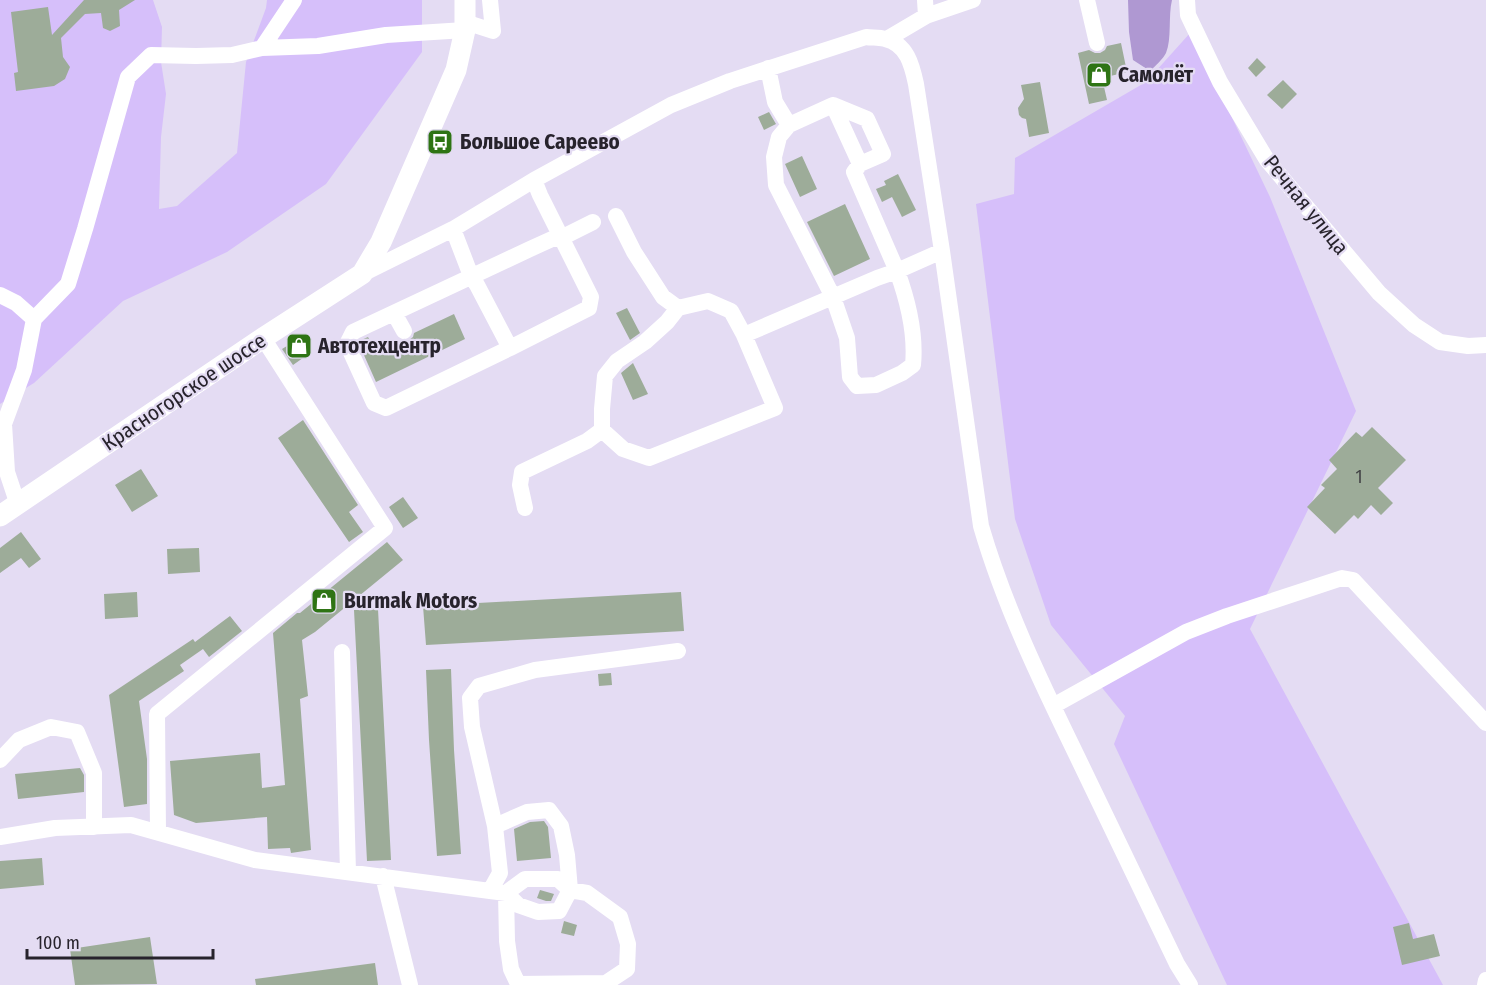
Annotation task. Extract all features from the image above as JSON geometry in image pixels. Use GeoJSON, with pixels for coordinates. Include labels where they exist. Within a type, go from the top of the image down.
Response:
{"type":"FeatureCollection","features":[{"type":"Feature","properties":{"kind":"main road","name":"Красногорское шоссе"},"geometry":{"type":"LineString","coordinates":[[0,516],[263,338],[362,274],[381,242],[456,70],[465,26],[465,0]]}},
{"type":"Feature","properties":{"kind":"street"},"geometry":{"type":"LineString","coordinates":[[262,48],[294,0]]}},
{"type":"Feature","properties":{"kind":"street"},"geometry":{"type":"LineString","coordinates":[[18,505],[7,472],[4,424],[24,370],[34,320],[68,284],[128,77],[151,55],[232,55],[262,48],[318,46],[465,26],[493,31],[490,0]]}},
{"type":"Feature","properties":{"kind":"street"},"geometry":{"type":"LineString","coordinates":[[887,39],[926,8],[973,0]]}},
{"type":"Feature","properties":{"kind":"street"},"geometry":{"type":"LineString","coordinates":[[1087,0],[1097,43]]}},
{"type":"Feature","properties":{"kind":"street","name":"Речная улица"},"geometry":{"type":"LineString","coordinates":[[1187,0],[1188,15],[1220,82],[1267,160],[1379,293],[1414,325],[1440,342],[1468,346],[1486,345]]}},
{"type":"Feature","properties":{"kind":"street"},"geometry":{"type":"LineString","coordinates":[[362,274],[453,229],[534,180],[671,105],[730,81],[866,37],[887,39],[902,48],[912,63],[942,251],[981,526],[991,560],[1009,608],[1053,706],[1177,964],[1190,985]]}},
{"type":"Feature","properties":{"kind":"street"},"geometry":{"type":"LineString","coordinates":[[768,68],[775,102],[789,125]]}},
{"type":"Feature","properties":{"kind":"street"},"geometry":{"type":"LineString","coordinates":[[833,105],[860,164]]}},
{"type":"Feature","properties":{"kind":"street"},"geometry":{"type":"LineString","coordinates":[[833,105],[867,119],[883,154],[860,164],[854,172],[903,288],[915,347],[913,365],[902,373],[876,385],[857,386],[850,377],[847,338],[833,297],[776,185],[774,157],[779,137],[789,125],[833,105]]}},
{"type":"Feature","properties":{"kind":"street"},"geometry":{"type":"LineString","coordinates":[[534,180],[540,195],[561,238],[591,297],[589,308],[386,408],[374,403],[347,345],[353,332],[552,238],[561,238],[593,222]]}},
{"type":"Feature","properties":{"kind":"street"},"geometry":{"type":"LineString","coordinates":[[616,216],[634,252],[663,297],[678,308]]}},
{"type":"Feature","properties":{"kind":"street"},"geometry":{"type":"LineString","coordinates":[[453,229],[471,276],[510,348]]}},
{"type":"Feature","properties":{"kind":"street"},"geometry":{"type":"LineString","coordinates":[[744,335],[942,251]]}},
{"type":"Feature","properties":{"kind":"street"},"geometry":{"type":"LineString","coordinates":[[0,295],[16,303],[34,320]]}},
{"type":"Feature","properties":{"kind":"street"},"geometry":{"type":"LineString","coordinates":[[708,301],[731,311],[744,335],[775,408],[649,458],[623,449],[602,430],[605,376],[617,361],[645,342],[667,322],[678,308],[708,301]]}},
{"type":"Feature","properties":{"kind":"street"},"geometry":{"type":"LineString","coordinates":[[394,313],[404,332]]}},
{"type":"Feature","properties":{"kind":"street"},"geometry":{"type":"LineString","coordinates":[[158,832],[157,714],[385,528],[263,338]]}},
{"type":"Feature","properties":{"kind":"street"},"geometry":{"type":"LineString","coordinates":[[525,508],[520,485],[522,472],[586,441],[602,430]]}},
{"type":"Feature","properties":{"kind":"street"},"geometry":{"type":"LineString","coordinates":[[1053,706],[1186,632],[1342,578],[1353,580],[1486,723]]}},
{"type":"Feature","properties":{"kind":"street"},"geometry":{"type":"LineString","coordinates":[[498,892],[525,879],[558,879],[570,890],[587,893],[620,917],[628,944],[627,969],[606,983],[518,984],[511,969],[498,892],[500,873],[495,826],[471,727],[470,698],[479,686],[535,670],[678,651]]}},
{"type":"Feature","properties":{"kind":"street"},"geometry":{"type":"LineString","coordinates":[[342,652],[348,872]]}},
{"type":"Feature","properties":{"kind":"street"},"geometry":{"type":"LineString","coordinates":[[0,760],[20,740],[51,727],[77,732],[94,773],[94,827]]}},
{"type":"Feature","properties":{"kind":"street"},"geometry":{"type":"LineString","coordinates":[[0,837],[56,828],[131,825],[255,860],[498,892],[518,905],[538,912],[559,911],[570,890],[567,855],[561,826],[549,810],[527,812],[495,826]]}},
{"type":"Feature","properties":{"kind":"street"},"geometry":{"type":"LineString","coordinates":[[382,876],[410,985]]}},
{"type":"Feature","properties":{"kind":"street"},"geometry":{"type":"LineString","coordinates":[[1485,985],[1486,980]]}},
{"type":"Feature","properties":{"kind":"shaded area"},"geometry":{"type":"Polygon","coordinates":[[[0,0],[153,0],[162,27],[161,62],[166,94],[161,137],[159,209],[177,206],[237,153],[246,62],[267,0],[422,0],[422,52],[326,184],[227,252],[123,301],[34,383],[0,404],[0,0]]]}},
{"type":"Feature","properties":{"kind":"shaded area"},"geometry":{"type":"Polygon","coordinates":[[[1128,0],[1172,0],[1168,47],[1163,58],[1150,71],[1133,60],[1128,0]]]}},
{"type":"Feature","properties":{"kind":"shaded area"},"geometry":{"type":"Polygon","coordinates":[[[1191,32],[1270,197],[1356,411],[1250,629],[1443,985],[1227,985],[1114,744],[1125,716],[1051,625],[1015,519],[976,204],[1014,194],[1015,158],[1146,82],[1191,32]]]}},
{"type":"Feature","properties":{"kind":"building"},"geometry":{"type":"Polygon","coordinates":[[[84,0],[135,0],[119,10],[120,26],[110,31],[103,28],[101,13],[85,14],[61,38],[63,57],[70,67],[65,79],[54,86],[16,91],[14,73],[18,72],[11,12],[48,7],[52,35],[84,0]]]}},
{"type":"Feature","properties":{"kind":"building","name":"Самолёт"},"geometry":{"type":"Polygon","coordinates":[[[1121,43],[1127,72],[1102,78],[1107,100],[1089,104],[1078,53],[1089,50],[1100,53],[1107,46],[1121,43]]]}},
{"type":"Feature","properties":{"kind":"building"},"geometry":{"type":"Polygon","coordinates":[[[1257,58],[1266,67],[1256,77],[1248,68],[1257,58]]]}},
{"type":"Feature","properties":{"kind":"building"},"geometry":{"type":"Polygon","coordinates":[[[1283,80],[1297,94],[1282,109],[1267,95],[1283,80]]]}},
{"type":"Feature","properties":{"kind":"building"},"geometry":{"type":"Polygon","coordinates":[[[1040,82],[1049,133],[1029,137],[1026,119],[1019,115],[1018,108],[1024,99],[1021,85],[1040,82]]]}},
{"type":"Feature","properties":{"kind":"building"},"geometry":{"type":"Polygon","coordinates":[[[769,112],[776,124],[764,130],[758,117],[769,112]]]}},
{"type":"Feature","properties":{"kind":"building"},"geometry":{"type":"Polygon","coordinates":[[[802,156],[817,189],[800,197],[785,164],[802,156]]]}},
{"type":"Feature","properties":{"kind":"building"},"geometry":{"type":"Polygon","coordinates":[[[898,174],[916,210],[902,217],[892,197],[882,202],[876,189],[886,185],[884,181],[898,174]]]}},
{"type":"Feature","properties":{"kind":"building"},"geometry":{"type":"Polygon","coordinates":[[[845,204],[870,259],[834,276],[807,222],[845,204]]]}},
{"type":"Feature","properties":{"kind":"building"},"geometry":{"type":"Polygon","coordinates":[[[627,308],[640,333],[630,340],[616,313],[627,308]]]}},
{"type":"Feature","properties":{"kind":"building"},"geometry":{"type":"Polygon","coordinates":[[[454,314],[465,339],[376,382],[359,344],[361,340],[368,337],[376,352],[409,340],[414,333],[454,314]]]}},
{"type":"Feature","properties":{"kind":"building"},"geometry":{"type":"Polygon","coordinates":[[[300,338],[310,353],[293,365],[282,349],[300,338]]]}},
{"type":"Feature","properties":{"kind":"building"},"geometry":{"type":"Polygon","coordinates":[[[633,363],[648,394],[633,400],[621,373],[633,363]]]}},
{"type":"Feature","properties":{"kind":"building"},"geometry":{"type":"Polygon","coordinates":[[[303,420],[358,505],[349,512],[363,532],[349,542],[278,438],[303,420]]]}},
{"type":"Feature","properties":{"kind":"building"},"geometry":{"type":"Polygon","coordinates":[[[1372,427],[1406,460],[1378,488],[1393,503],[1381,515],[1371,505],[1358,519],[1354,515],[1335,534],[1307,507],[1325,488],[1321,485],[1337,469],[1329,460],[1356,432],[1362,437],[1372,427]]]}},
{"type":"Feature","properties":{"kind":"building"},"geometry":{"type":"Polygon","coordinates":[[[141,469],[158,496],[132,512],[115,485],[141,469]]]}},
{"type":"Feature","properties":{"kind":"building"},"geometry":{"type":"Polygon","coordinates":[[[403,497],[418,518],[403,528],[389,507],[403,497]]]}},
{"type":"Feature","properties":{"kind":"building"},"geometry":{"type":"Polygon","coordinates":[[[21,532],[41,559],[29,568],[21,558],[0,573],[0,548],[21,532]]]}},
{"type":"Feature","properties":{"kind":"building"},"geometry":{"type":"Polygon","coordinates":[[[387,542],[403,560],[315,632],[302,640],[308,696],[300,699],[311,850],[291,853],[290,848],[268,849],[267,817],[196,823],[174,815],[170,761],[260,753],[262,788],[285,785],[273,633],[387,542]]]}},
{"type":"Feature","properties":{"kind":"building"},"geometry":{"type":"Polygon","coordinates":[[[199,548],[200,572],[168,574],[167,549],[199,548]]]}},
{"type":"Feature","properties":{"kind":"building"},"geometry":{"type":"Polygon","coordinates":[[[137,592],[138,617],[105,619],[104,594],[137,592]]]}},
{"type":"Feature","properties":{"kind":"building"},"geometry":{"type":"Polygon","coordinates":[[[681,592],[684,631],[426,645],[423,606],[681,592]]]}},
{"type":"Feature","properties":{"kind":"building"},"geometry":{"type":"Polygon","coordinates":[[[378,609],[391,860],[367,861],[354,610],[378,609]]]}},
{"type":"Feature","properties":{"kind":"building"},"geometry":{"type":"Polygon","coordinates":[[[230,616],[242,631],[209,657],[203,649],[180,665],[184,671],[139,701],[147,759],[147,804],[124,807],[109,695],[193,639],[195,642],[230,616]]]}},
{"type":"Feature","properties":{"kind":"building"},"geometry":{"type":"Polygon","coordinates":[[[451,669],[461,854],[437,856],[426,670],[451,669]]]}},
{"type":"Feature","properties":{"kind":"building"},"geometry":{"type":"Polygon","coordinates":[[[611,673],[612,685],[599,686],[598,674],[611,673]]]}},
{"type":"Feature","properties":{"kind":"building"},"geometry":{"type":"Polygon","coordinates":[[[80,768],[84,775],[84,792],[18,799],[15,774],[80,768]]]}},
{"type":"Feature","properties":{"kind":"building"},"geometry":{"type":"Polygon","coordinates":[[[544,821],[548,827],[551,858],[517,861],[514,829],[530,822],[544,821]]]}},
{"type":"Feature","properties":{"kind":"building"},"geometry":{"type":"Polygon","coordinates":[[[42,858],[44,885],[0,889],[0,861],[42,858]]]}},
{"type":"Feature","properties":{"kind":"building"},"geometry":{"type":"Polygon","coordinates":[[[540,890],[554,894],[551,901],[537,898],[540,890]]]}},
{"type":"Feature","properties":{"kind":"building"},"geometry":{"type":"Polygon","coordinates":[[[564,921],[577,925],[574,936],[561,933],[564,921]]]}},
{"type":"Feature","properties":{"kind":"building"},"geometry":{"type":"Polygon","coordinates":[[[1409,923],[1413,939],[1434,934],[1440,956],[1402,965],[1393,927],[1409,923]]]}},
{"type":"Feature","properties":{"kind":"building"},"geometry":{"type":"Polygon","coordinates":[[[150,937],[157,984],[75,985],[70,949],[150,937]]]}},
{"type":"Feature","properties":{"kind":"building"},"geometry":{"type":"Polygon","coordinates":[[[375,963],[378,985],[256,985],[255,979],[375,963]]]}},
{"type":"Feature","properties":{"kind":"place","name":"Самолёт"},"geometry":{"type":"Point","coordinates":[1099,75]}},
{"type":"Feature","properties":{"kind":"place","name":"Большое Сареево"},"geometry":{"type":"Point","coordinates":[440,142]}},
{"type":"Feature","properties":{"kind":"place","name":"Автотехцентр"},"geometry":{"type":"Point","coordinates":[299,346]}},
{"type":"Feature","properties":{"kind":"place","name":"Burmak Motors"},"geometry":{"type":"Point","coordinates":[324,601]}}]}
